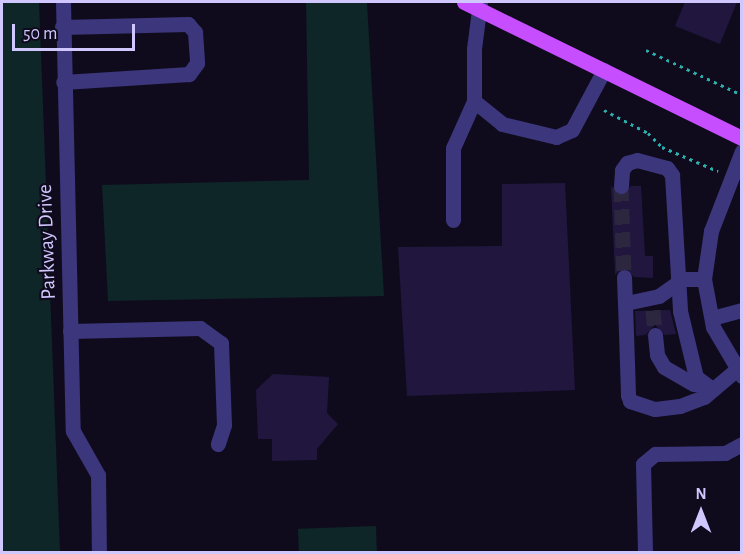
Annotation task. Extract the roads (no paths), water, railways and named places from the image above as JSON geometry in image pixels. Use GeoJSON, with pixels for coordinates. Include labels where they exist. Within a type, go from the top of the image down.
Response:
{"type":"FeatureCollection","features":[{"type":"Feature","properties":{"kind":"main road"},"geometry":{"type":"LineString","coordinates":[[464,2],[480,5],[741,138]]}},
{"type":"Feature","properties":{"kind":"street","name":"Parkway Drive"},"geometry":{"type":"LineString","coordinates":[[63,2],[63,82],[73,431],[98,475],[99,552]]}},
{"type":"Feature","properties":{"kind":"street"},"geometry":{"type":"LineString","coordinates":[[453,220],[453,148],[474,101],[480,5]]}},
{"type":"Feature","properties":{"kind":"street"},"geometry":{"type":"LineString","coordinates":[[62,27],[188,24],[195,32],[197,63],[189,74],[63,82]]}},
{"type":"Feature","properties":{"kind":"street"},"geometry":{"type":"LineString","coordinates":[[474,101],[502,124],[556,137],[572,130],[604,70]]}},
{"type":"Feature","properties":{"kind":"street"},"geometry":{"type":"LineString","coordinates":[[624,277],[630,401],[655,409],[680,406],[739,373],[712,318],[704,279],[711,231],[741,151]]}},
{"type":"Feature","properties":{"kind":"street"},"geometry":{"type":"LineString","coordinates":[[621,186],[622,170],[627,163],[637,160],[667,168],[672,176],[677,286],[696,377],[713,386]]}},
{"type":"Feature","properties":{"kind":"street"},"geometry":{"type":"LineString","coordinates":[[626,303],[653,304],[683,279],[704,279]]}},
{"type":"Feature","properties":{"kind":"street"},"geometry":{"type":"LineString","coordinates":[[712,318],[741,310]]}},
{"type":"Feature","properties":{"kind":"street"},"geometry":{"type":"LineString","coordinates":[[70,331],[200,328],[221,343],[224,425],[218,444]]}},
{"type":"Feature","properties":{"kind":"street"},"geometry":{"type":"LineString","coordinates":[[655,335],[657,355],[664,367],[694,384],[713,386]]}},
{"type":"Feature","properties":{"kind":"street"},"geometry":{"type":"LineString","coordinates":[[645,552],[643,464],[655,454],[725,453],[741,444]]}},
{"type":"Feature","properties":{"kind":"tunnel"},"geometry":{"type":"LineString","coordinates":[[621,186],[624,277]]}},
{"type":"Feature","properties":{"kind":"tunnel"},"geometry":{"type":"LineString","coordinates":[[653,310],[655,335]]}}]}
